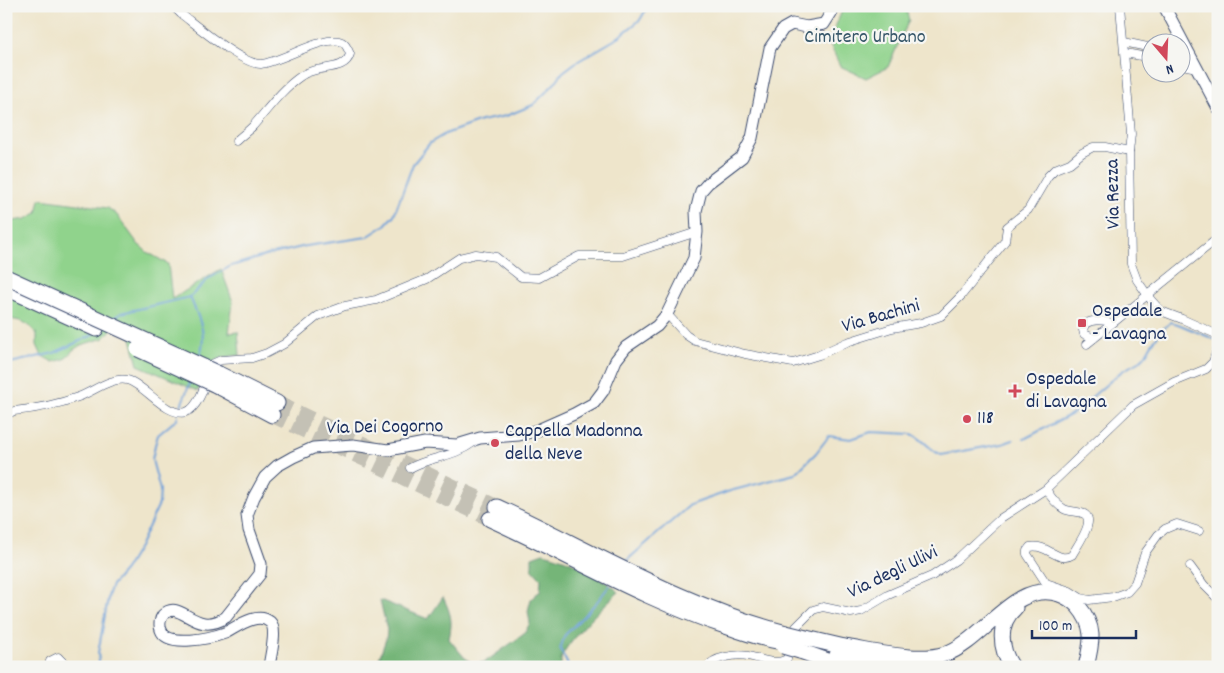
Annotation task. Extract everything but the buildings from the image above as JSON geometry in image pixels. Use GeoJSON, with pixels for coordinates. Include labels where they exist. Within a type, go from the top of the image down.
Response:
{"type":"FeatureCollection","features":[{"type":"Feature","properties":{"kind":"highway"},"geometry":{"type":"LineString","coordinates":[[6,277],[275,409]]}},
{"type":"Feature","properties":{"kind":"highway"},"geometry":{"type":"LineString","coordinates":[[6,288],[217,379]]}},
{"type":"Feature","properties":{"kind":"highway"},"geometry":{"type":"LineString","coordinates":[[493,513],[541,534],[649,596],[702,618],[754,630],[781,640],[886,667]]}},
{"type":"Feature","properties":{"kind":"highway"},"geometry":{"type":"LineString","coordinates":[[803,645],[843,647],[917,658],[946,654],[976,635],[1021,597],[1034,592],[1050,591],[1062,595],[1075,604],[1087,617],[1091,633],[1091,646],[1086,667]]}},
{"type":"Feature","properties":{"kind":"highway"},"geometry":{"type":"LineString","coordinates":[[1012,667],[1007,659],[1001,635],[1005,622],[1011,612],[1024,600],[1038,595],[1062,595]]}},
{"type":"Feature","properties":{"kind":"highway"},"geometry":{"type":"LineString","coordinates":[[803,645],[845,667]]}},
{"type":"Feature","properties":{"kind":"highway"},"geometry":{"type":"LineString","coordinates":[[843,647],[925,667]]}},
{"type":"Feature","properties":{"kind":"street"},"geometry":{"type":"LineString","coordinates":[[173,6],[181,14],[239,56],[256,64],[264,64],[330,41],[339,41],[348,48],[350,54],[346,63],[339,67],[312,70],[301,76],[236,141]]}},
{"type":"Feature","properties":{"kind":"street","name":"Via Dei Cogorno"},"geometry":{"type":"LineString","coordinates":[[269,667],[274,632],[273,626],[268,620],[260,618],[248,621],[224,633],[207,638],[180,640],[168,638],[161,630],[160,624],[164,615],[170,611],[178,610],[202,624],[219,622],[226,617],[260,574],[261,564],[249,530],[247,515],[254,497],[266,477],[278,466],[313,448],[353,445],[388,450],[425,444],[457,445],[480,438],[519,435],[538,430],[594,403],[603,392],[616,360],[626,347],[656,326],[668,314],[694,258],[697,232],[696,211],[701,191],[708,183],[742,157],[752,138],[770,48],[783,29],[792,24],[807,27],[824,24],[831,13],[832,6]]}},
{"type":"Feature","properties":{"kind":"street","name":"Via Rezza"},"geometry":{"type":"LineString","coordinates":[[1120,6],[1130,134],[1131,264],[1137,280],[1161,311],[1182,318],[1218,335]]}},
{"type":"Feature","properties":{"kind":"street"},"geometry":{"type":"LineString","coordinates":[[1164,6],[1176,32]]}},
{"type":"Feature","properties":{"kind":"street"},"geometry":{"type":"LineString","coordinates":[[1124,42],[1142,46]]}},
{"type":"Feature","properties":{"kind":"street"},"geometry":{"type":"LineString","coordinates":[[1125,53],[1142,56]]}},
{"type":"Feature","properties":{"kind":"street"},"geometry":{"type":"LineString","coordinates":[[1192,63],[1218,108]]}},
{"type":"Feature","properties":{"kind":"street"},"geometry":{"type":"LineString","coordinates":[[1192,67],[1196,68]]}},
{"type":"Feature","properties":{"kind":"street","name":"Via Bachini"},"geometry":{"type":"LineString","coordinates":[[668,314],[686,335],[696,341],[745,354],[793,363],[819,355],[847,342],[892,328],[922,323],[941,316],[961,296],[1005,241],[1008,227],[1028,210],[1048,176],[1055,170],[1070,163],[1093,147],[1104,147],[1129,152]]}},
{"type":"Feature","properties":{"kind":"street"},"geometry":{"type":"LineString","coordinates":[[6,415],[14,411],[77,397],[115,380],[129,380],[172,411],[188,412],[196,405],[212,364],[221,360],[252,358],[267,353],[284,344],[318,316],[345,306],[376,300],[427,279],[459,258],[476,254],[496,257],[521,277],[540,278],[579,256],[623,256],[697,232]]}},
{"type":"Feature","properties":{"kind":"street"},"geometry":{"type":"LineString","coordinates":[[1112,323],[1101,321],[1087,322],[1083,332],[1091,341],[1218,238]]}},
{"type":"Feature","properties":{"kind":"street","name":"Via degli Ulivi"},"geometry":{"type":"LineString","coordinates":[[706,667],[708,664],[724,657],[746,656],[774,663],[787,659],[796,627],[813,610],[823,607],[851,613],[861,611],[888,595],[932,576],[956,560],[1001,518],[1046,489],[1133,405],[1174,382],[1206,369],[1212,362],[1218,347]]}},
{"type":"Feature","properties":{"kind":"street"},"geometry":{"type":"LineString","coordinates":[[410,468],[463,450],[480,438]]}},
{"type":"Feature","properties":{"kind":"street"},"geometry":{"type":"LineString","coordinates":[[1046,489],[1049,495],[1065,510],[1085,514],[1088,520],[1087,527],[1072,555],[1068,558],[1063,558],[1039,546],[1030,547],[1027,550],[1027,554],[1046,583],[1062,588],[1081,598],[1089,600],[1113,597],[1127,592],[1136,583],[1145,553],[1158,535],[1166,529],[1177,524],[1199,531]]}},
{"type":"Feature","properties":{"kind":"street"},"geometry":{"type":"LineString","coordinates":[[1190,566],[1218,599]]}},
{"type":"Feature","properties":{"kind":"street"},"geometry":{"type":"LineString","coordinates":[[49,667],[50,661],[58,657],[68,667]]}},
{"type":"Feature","properties":{"kind":"green space","name":"Cimitero Urbano"},"geometry":{"type":"Polygon","coordinates":[[[844,6],[905,6],[909,20],[888,67],[866,78],[840,66],[829,42],[844,6]]]}},
{"type":"Feature","properties":{"kind":"green space"},"geometry":{"type":"Polygon","coordinates":[[[40,199],[108,208],[117,215],[138,244],[147,252],[168,264],[172,299],[221,269],[233,302],[229,333],[238,332],[240,355],[222,358],[211,364],[204,374],[198,391],[138,365],[131,338],[117,323],[104,338],[81,345],[73,350],[65,359],[53,362],[42,356],[37,345],[37,334],[34,330],[24,322],[6,319],[6,222],[26,219],[37,213],[40,199]]]}},
{"type":"Feature","properties":{"kind":"green space"},"geometry":{"type":"Polygon","coordinates":[[[543,553],[553,555],[583,568],[619,592],[577,634],[564,652],[561,659],[561,667],[376,667],[386,639],[387,630],[380,600],[428,619],[443,597],[450,617],[449,639],[464,657],[473,664],[485,662],[524,634],[530,623],[528,611],[531,599],[540,591],[541,579],[532,569],[532,557],[543,553]]]}},
{"type":"Feature","properties":{"kind":"waterway"},"geometry":{"type":"LineString","coordinates":[[112,319],[121,313],[190,297],[208,279],[231,266],[306,246],[367,237],[384,226],[394,215],[413,164],[430,143],[445,134],[481,121],[506,116],[533,105],[563,72],[616,39],[640,20],[648,6]]}},
{"type":"Feature","properties":{"kind":"waterway"},"geometry":{"type":"LineString","coordinates":[[190,297],[202,327],[203,342],[199,359]]}},
{"type":"Feature","properties":{"kind":"waterway"},"geometry":{"type":"LineString","coordinates":[[1024,439],[1072,414],[1122,371],[1140,361],[1162,330],[1171,322],[1214,339]]}},
{"type":"Feature","properties":{"kind":"waterway"},"geometry":{"type":"LineString","coordinates":[[6,364],[54,353],[93,335]]}},
{"type":"Feature","properties":{"kind":"waterway"},"geometry":{"type":"LineString","coordinates":[[179,411],[191,380]]}},
{"type":"Feature","properties":{"kind":"waterway"},"geometry":{"type":"LineString","coordinates":[[102,667],[99,662],[98,653],[109,593],[112,585],[125,570],[139,547],[159,504],[160,490],[152,460],[155,445],[158,435],[177,419],[178,415]]}},
{"type":"Feature","properties":{"kind":"waterway"},"geometry":{"type":"LineString","coordinates":[[625,562],[690,505],[730,491],[795,474],[816,453],[829,436],[851,439],[871,432],[912,434],[941,455],[1002,444],[1013,440]]}},
{"type":"Feature","properties":{"kind":"waterway"},"geometry":{"type":"LineString","coordinates":[[569,667],[560,649],[565,635],[596,603],[610,585]]}},
{"type":"Feature","properties":{"kind":"tunnel"},"geometry":{"type":"LineString","coordinates":[[277,403],[497,507]]}},
{"type":"Feature","properties":{"kind":"tunnel"},"geometry":{"type":"LineString","coordinates":[[272,415],[490,519]]}},
{"type":"Feature","properties":{"kind":"place","name":"Ospedale - Lavagna"},"geometry":{"type":"Point","coordinates":[1082,323]}},
{"type":"Feature","properties":{"kind":"place","name":"Ospedale di Lavagna"},"geometry":{"type":"Point","coordinates":[1015,391]}},
{"type":"Feature","properties":{"kind":"place","name":"118"},"geometry":{"type":"Point","coordinates":[967,419]}},
{"type":"Feature","properties":{"kind":"place","name":"Cappella Madonna della Neve"},"geometry":{"type":"Point","coordinates":[495,443]}}]}
